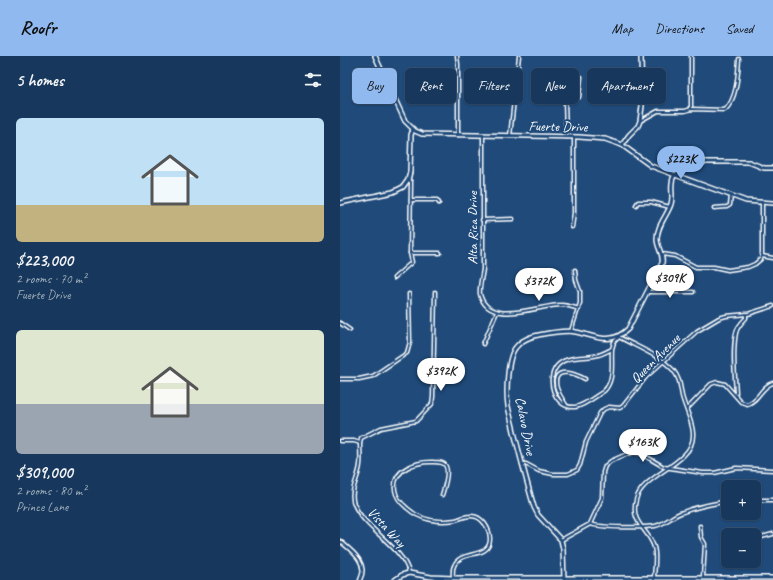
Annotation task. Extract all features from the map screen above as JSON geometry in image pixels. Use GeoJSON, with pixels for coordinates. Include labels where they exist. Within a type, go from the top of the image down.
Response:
{"type":"FeatureCollection","features":[{"type":"Feature","properties":{"kind":"street"},"geometry":{"type":"LineString","coordinates":[[340,204],[393,192],[400,188],[408,180],[410,172],[411,139],[413,129],[405,121],[375,56]]}},
{"type":"Feature","properties":{"kind":"street"},"geometry":{"type":"LineString","coordinates":[[457,56],[458,135]]}},
{"type":"Feature","properties":{"kind":"street"},"geometry":{"type":"LineString","coordinates":[[510,136],[519,56]]}},
{"type":"Feature","properties":{"kind":"street"},"geometry":{"type":"LineString","coordinates":[[622,145],[638,126],[640,121],[642,106],[641,56]]}},
{"type":"Feature","properties":{"kind":"street"},"geometry":{"type":"LineString","coordinates":[[691,56],[691,109]]}},
{"type":"Feature","properties":{"kind":"street"},"geometry":{"type":"LineString","coordinates":[[640,121],[658,111],[685,111],[691,109],[722,110],[727,108],[737,83],[739,59]]}},
{"type":"Feature","properties":{"kind":"street"},"geometry":{"type":"LineString","coordinates":[[566,137],[565,99],[579,97],[581,77]]}},
{"type":"Feature","properties":{"kind":"street","name":"Fuerte Drive"},"geometry":{"type":"LineString","coordinates":[[413,129],[427,135],[574,137],[605,139],[622,145],[648,165],[746,201],[773,203]]}},
{"type":"Feature","properties":{"kind":"street","name":"Alta Rica Drive"},"geometry":{"type":"LineString","coordinates":[[483,136],[482,270],[480,293],[487,305],[492,310],[498,312]]}},
{"type":"Feature","properties":{"kind":"street"},"geometry":{"type":"LineString","coordinates":[[572,227],[574,213],[574,137]]}},
{"type":"Feature","properties":{"kind":"street"},"geometry":{"type":"LineString","coordinates":[[612,349],[598,355],[566,360],[559,364],[553,371],[550,379],[551,385],[558,399],[566,406],[573,407],[580,405],[604,391],[608,387],[611,380],[612,349],[614,342],[631,325],[662,263],[662,254],[657,236],[662,221],[670,207],[674,176],[682,166],[690,162],[749,162],[764,168],[773,168]]}},
{"type":"Feature","properties":{"kind":"street"},"geometry":{"type":"LineString","coordinates":[[394,278],[412,262],[410,253],[411,182],[408,180]]}},
{"type":"Feature","properties":{"kind":"street"},"geometry":{"type":"LineString","coordinates":[[714,208],[727,208],[730,205],[731,196]]}},
{"type":"Feature","properties":{"kind":"street"},"geometry":{"type":"LineString","coordinates":[[411,200],[437,200],[439,203]]}},
{"type":"Feature","properties":{"kind":"street"},"geometry":{"type":"LineString","coordinates":[[636,205],[638,202],[646,202],[670,207]]}},
{"type":"Feature","properties":{"kind":"street"},"geometry":{"type":"LineString","coordinates":[[662,254],[675,256],[696,267],[714,267],[728,270],[748,267],[755,264],[761,259],[762,256],[762,203]]}},
{"type":"Feature","properties":{"kind":"street"},"geometry":{"type":"LineString","coordinates":[[482,220],[513,219]]}},
{"type":"Feature","properties":{"kind":"street"},"geometry":{"type":"LineString","coordinates":[[410,253],[440,253]]}},
{"type":"Feature","properties":{"kind":"street"},"geometry":{"type":"LineString","coordinates":[[762,256],[773,258]]}},
{"type":"Feature","properties":{"kind":"street"},"geometry":{"type":"LineString","coordinates":[[571,331],[579,309],[580,291],[576,280],[575,270]]}},
{"type":"Feature","properties":{"kind":"street"},"geometry":{"type":"LineString","coordinates":[[340,441],[360,443],[361,438],[364,435],[381,428],[416,421],[432,404],[434,397],[435,292]]}},
{"type":"Feature","properties":{"kind":"street"},"geometry":{"type":"LineString","coordinates":[[648,292],[693,292]]}},
{"type":"Feature","properties":{"kind":"street"},"geometry":{"type":"LineString","coordinates":[[340,379],[359,379],[373,376],[407,353],[410,338],[409,294]]}},
{"type":"Feature","properties":{"kind":"street"},"geometry":{"type":"LineString","coordinates":[[483,344],[498,312],[524,312],[560,305],[579,309]]}},
{"type":"Feature","properties":{"kind":"street","name":"Queen Avenue"},"geometry":{"type":"LineString","coordinates":[[522,464],[526,464],[548,474],[568,474],[577,470],[580,465],[586,442],[600,413],[607,407],[620,408],[623,406],[646,377],[676,351],[690,336],[708,324],[726,316],[746,314],[773,306]]}},
{"type":"Feature","properties":{"kind":"street"},"geometry":{"type":"LineString","coordinates":[[736,394],[736,332],[746,318],[746,314]]}},
{"type":"Feature","properties":{"kind":"street"},"geometry":{"type":"LineString","coordinates":[[340,323],[350,330]]}},
{"type":"Feature","properties":{"kind":"street","name":"Calavo Drive"},"geometry":{"type":"LineString","coordinates":[[561,540],[538,515],[534,507],[508,404],[510,358],[515,348],[527,338],[544,334],[571,331],[604,338],[619,337]]}},
{"type":"Feature","properties":{"kind":"street"},"geometry":{"type":"LineString","coordinates":[[619,337],[663,362],[675,372],[680,381],[682,396],[692,420],[691,444],[686,453],[671,467],[648,482],[639,493],[636,501],[635,510],[637,521],[654,546],[654,579]]}},
{"type":"Feature","properties":{"kind":"street"},"geometry":{"type":"LineString","coordinates":[[566,406],[558,390],[556,381],[558,376],[561,373],[566,372],[578,375],[585,380]]}},
{"type":"Feature","properties":{"kind":"street"},"geometry":{"type":"LineString","coordinates":[[687,408],[711,384],[715,382],[725,384],[736,394],[742,403],[749,404],[753,402],[765,387],[773,383]]}},
{"type":"Feature","properties":{"kind":"street","name":"Vista Way"},"geometry":{"type":"LineString","coordinates":[[360,443],[361,462],[353,490],[354,505],[369,525],[402,558],[409,573]]}},
{"type":"Feature","properties":{"kind":"street"},"geometry":{"type":"LineString","coordinates":[[564,579],[564,549],[561,540],[590,524],[602,498],[603,472],[605,466],[609,463],[627,454],[636,452],[659,465],[705,473],[736,468],[773,470]]}},
{"type":"Feature","properties":{"kind":"street"},"geometry":{"type":"LineString","coordinates":[[442,495],[445,486],[447,469],[444,464],[439,462],[422,462],[412,465],[402,472],[395,483],[395,490],[399,499],[408,509],[419,516],[440,521],[472,516],[479,518],[485,524],[490,537],[488,548],[484,551],[460,558],[454,566],[453,578]]}},
{"type":"Feature","properties":{"kind":"street"},"geometry":{"type":"LineString","coordinates":[[761,500],[773,500]]}},
{"type":"Feature","properties":{"kind":"street"},"geometry":{"type":"LineString","coordinates":[[590,524],[595,526],[641,526],[658,524],[681,512],[721,502]]}},
{"type":"Feature","properties":{"kind":"street"},"geometry":{"type":"LineString","coordinates":[[700,526],[700,537],[705,544],[703,577]]}},
{"type":"Feature","properties":{"kind":"street"},"geometry":{"type":"LineString","coordinates":[[761,537],[773,534]]}},
{"type":"Feature","properties":{"kind":"street"},"geometry":{"type":"LineString","coordinates":[[340,541],[361,562],[363,574],[360,580]]}},
{"type":"Feature","properties":{"kind":"street"},"geometry":{"type":"LineString","coordinates":[[395,580],[402,575],[409,573],[431,577],[453,578],[773,578]]}}]}
